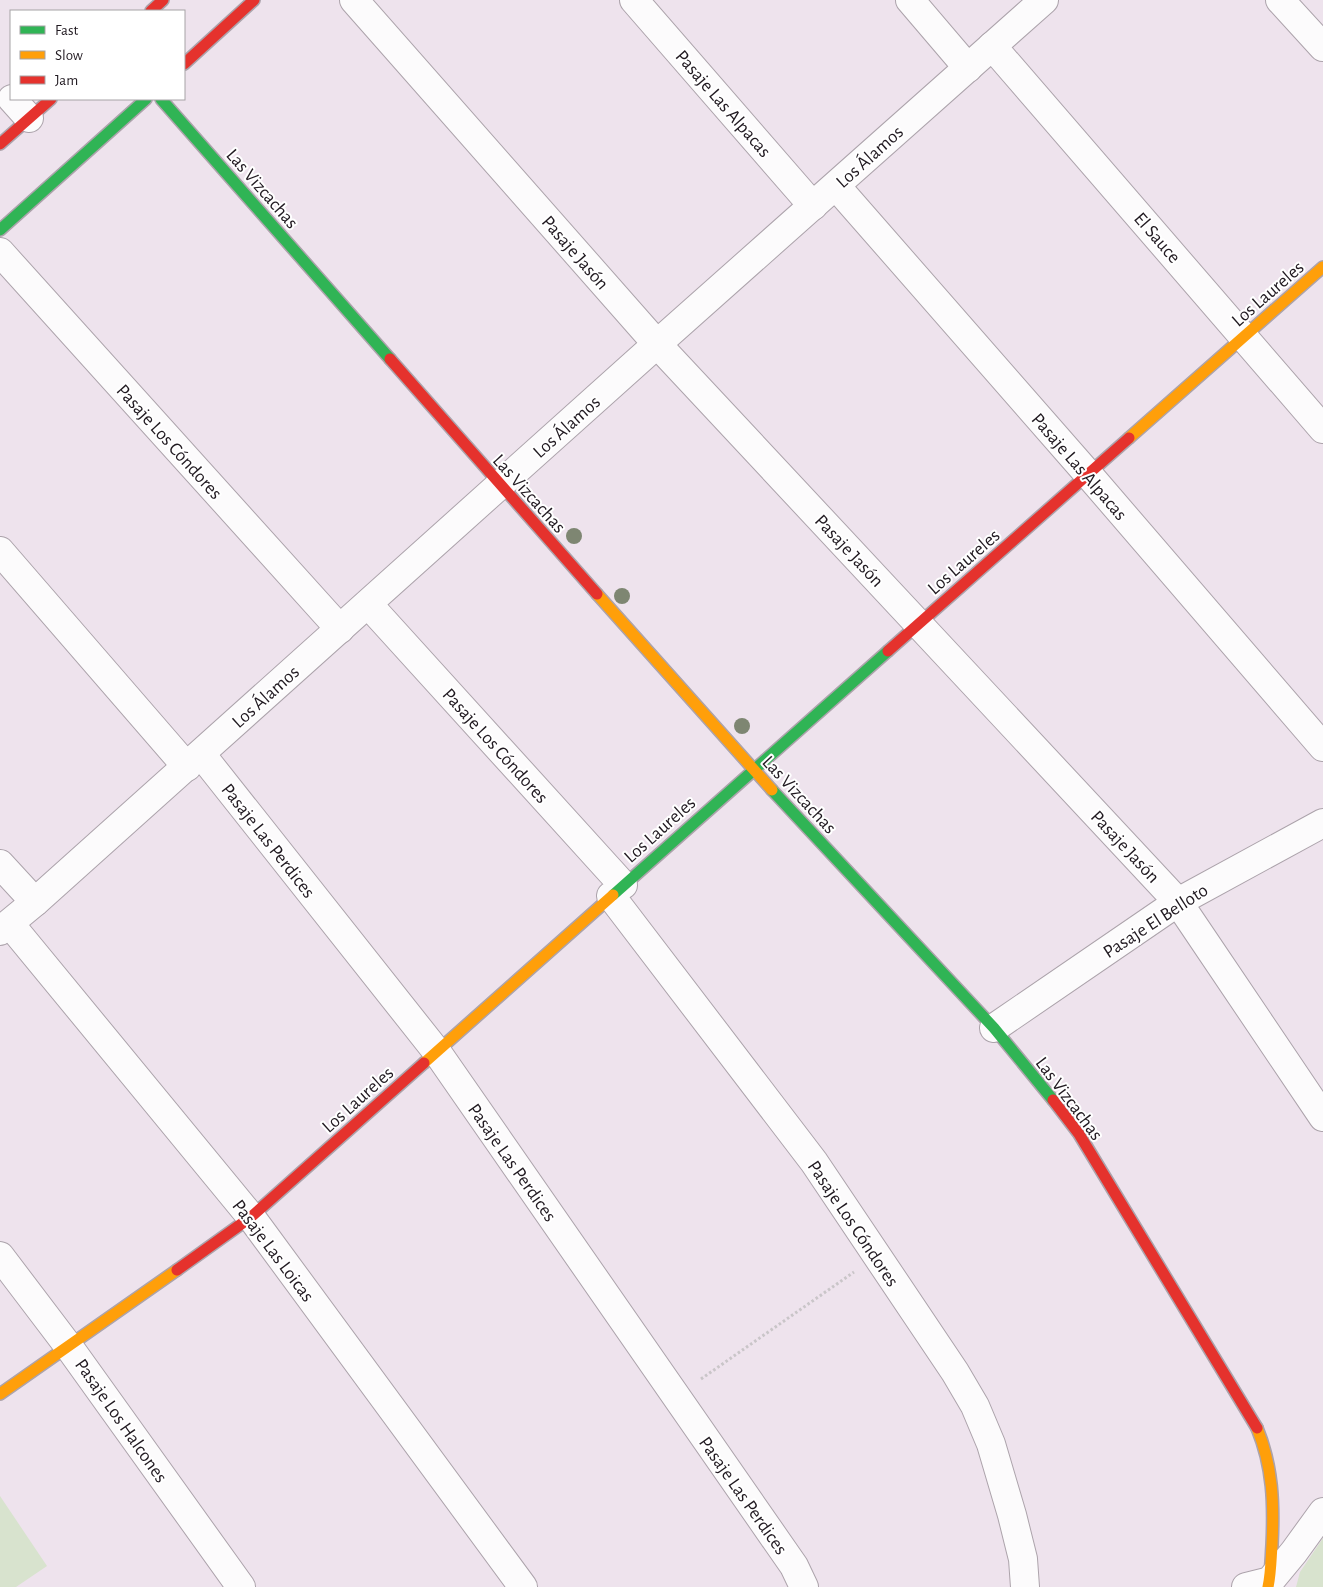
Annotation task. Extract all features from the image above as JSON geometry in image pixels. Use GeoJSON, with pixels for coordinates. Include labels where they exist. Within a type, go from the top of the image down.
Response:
{"type":"FeatureCollection","features":[{"type":"Feature","properties":{"kind":"street"},"geometry":{"type":"LineString","coordinates":[[152,10],[163,0]]}},
{"type":"Feature","properties":{"kind":"street"},"geometry":{"type":"LineString","coordinates":[[185,63],[254,0]]}},
{"type":"Feature","properties":{"kind":"street","name":"Pasaje Jasón"},"geometry":{"type":"LineString","coordinates":[[354,0],[657,344],[1178,902],[1323,1117]]}},
{"type":"Feature","properties":{"kind":"street","name":"Pasaje Las Alpacas"},"geometry":{"type":"LineString","coordinates":[[634,0],[814,206]]}},
{"type":"Feature","properties":{"kind":"street"},"geometry":{"type":"LineString","coordinates":[[910,0],[968,68]]}},
{"type":"Feature","properties":{"kind":"street","name":"Los Álamos"},"geometry":{"type":"LineString","coordinates":[[5,928],[1044,0]]}},
{"type":"Feature","properties":{"kind":"street"},"geometry":{"type":"LineString","coordinates":[[1280,0],[1323,47]]}},
{"type":"Feature","properties":{"kind":"street","name":"El Sauce"},"geometry":{"type":"LineString","coordinates":[[992,46],[1323,429]]}},
{"type":"Feature","properties":{"kind":"street"},"geometry":{"type":"LineString","coordinates":[[0,86],[10,97]]}},
{"type":"Feature","properties":{"kind":"street"},"geometry":{"type":"LineString","coordinates":[[0,144],[17,105],[45,100]]}},
{"type":"Feature","properties":{"kind":"street"},"geometry":{"type":"LineString","coordinates":[[0,230],[145,100]]}},
{"type":"Feature","properties":{"kind":"street","name":"Las Vizcachas"},"geometry":{"type":"LineString","coordinates":[[162,100],[753,770],[994,1028],[1078,1134],[1257,1429],[1267,1453],[1272,1475],[1274,1498],[1261,1585]]}},
{"type":"Feature","properties":{"kind":"street","name":"Pasaje Las Alpacas"},"geometry":{"type":"LineString","coordinates":[[836,186],[1088,474],[1323,747]]}},
{"type":"Feature","properties":{"kind":"street","name":"Pasaje Los Cóndores"},"geometry":{"type":"LineString","coordinates":[[0,252],[340,630]]}},
{"type":"Feature","properties":{"kind":"street","name":"Los Laureles"},"geometry":{"type":"LineString","coordinates":[[0,1394],[70,1347],[251,1217],[918,623],[1323,267]]}},
{"type":"Feature","properties":{"kind":"street","name":"Pasaje Las Perdices"},"geometry":{"type":"LineString","coordinates":[[0,551],[194,760],[437,1052],[794,1566],[804,1587]]}},
{"type":"Feature","properties":{"kind":"street","name":"Pasaje Los Cóndores"},"geometry":{"type":"LineString","coordinates":[[368,604],[617,890],[814,1162],[955,1372],[975,1406],[991,1444],[1023,1558],[1025,1587]]}},
{"type":"Feature","properties":{"kind":"street","name":"Pasaje El Belloto"},"geometry":{"type":"LineString","coordinates":[[994,1028],[1178,902],[1323,823]]}},
{"type":"Feature","properties":{"kind":"street"},"geometry":{"type":"LineString","coordinates":[[0,864],[35,902]]}},
{"type":"Feature","properties":{"kind":"street","name":"Pasaje Las Loicas"},"geometry":{"type":"LineString","coordinates":[[5,928],[251,1217],[523,1587]]}},
{"type":"Feature","properties":{"kind":"street","name":"Pasaje Los Halcones"},"geometry":{"type":"LineString","coordinates":[[0,1256],[70,1347],[240,1587]]}},
{"type":"Feature","properties":{"kind":"street"},"geometry":{"type":"LineString","coordinates":[[1261,1585],[1294,1552],[1323,1512]]}},
{"type":"Feature","properties":{"kind":"path"},"geometry":{"type":"LineString","coordinates":[[676,1396],[877,1256]]}},
{"type":"Feature","properties":{"kind":"green space"},"geometry":{"type":"Polygon","coordinates":[[[0,1496],[47,1566],[16,1587],[0,1587],[0,1496]]]}},
{"type":"Feature","properties":{"kind":"green space"},"geometry":{"type":"Polygon","coordinates":[[[1323,1538],[1323,1587],[1296,1587],[1300,1572],[1323,1538]]]}},
{"type":"Feature","properties":{"kind":"traffic: fast"},"geometry":{"type":"LineString","coordinates":[[0,230],[145,100]]}},
{"type":"Feature","properties":{"kind":"traffic: fast"},"geometry":{"type":"LineString","coordinates":[[162,100],[390,359]]}},
{"type":"Feature","properties":{"kind":"traffic: fast"},"geometry":{"type":"LineString","coordinates":[[613,895],[888,651]]}},
{"type":"Feature","properties":{"kind":"traffic: fast"},"geometry":{"type":"LineString","coordinates":[[772,790],[994,1028],[1053,1100]]}},
{"type":"Feature","properties":{"kind":"traffic: slow"},"geometry":{"type":"LineString","coordinates":[[1129,438],[1323,267]]}},
{"type":"Feature","properties":{"kind":"traffic: slow"},"geometry":{"type":"LineString","coordinates":[[597,594],[772,790]]}},
{"type":"Feature","properties":{"kind":"traffic: slow"},"geometry":{"type":"LineString","coordinates":[[424,1063],[613,895]]}},
{"type":"Feature","properties":{"kind":"traffic: slow"},"geometry":{"type":"LineString","coordinates":[[0,1394],[177,1270]]}},
{"type":"Feature","properties":{"kind":"traffic: slow"},"geometry":{"type":"LineString","coordinates":[[1257,1428],[1269,1471],[1272,1500],[1272,1545],[1268,1587]]}},
{"type":"Feature","properties":{"kind":"traffic: jam"},"geometry":{"type":"LineString","coordinates":[[152,10],[163,0]]}},
{"type":"Feature","properties":{"kind":"traffic: jam"},"geometry":{"type":"LineString","coordinates":[[185,63],[254,0]]}},
{"type":"Feature","properties":{"kind":"traffic: jam"},"geometry":{"type":"LineString","coordinates":[[0,144],[50,100]]}},
{"type":"Feature","properties":{"kind":"traffic: jam"},"geometry":{"type":"LineString","coordinates":[[390,359],[597,594]]}},
{"type":"Feature","properties":{"kind":"traffic: jam"},"geometry":{"type":"LineString","coordinates":[[888,651],[1129,438]]}},
{"type":"Feature","properties":{"kind":"traffic: jam"},"geometry":{"type":"LineString","coordinates":[[177,1270],[251,1217],[424,1063]]}},
{"type":"Feature","properties":{"kind":"traffic: jam"},"geometry":{"type":"LineString","coordinates":[[1053,1100],[1079,1134],[1257,1428]]}}]}
